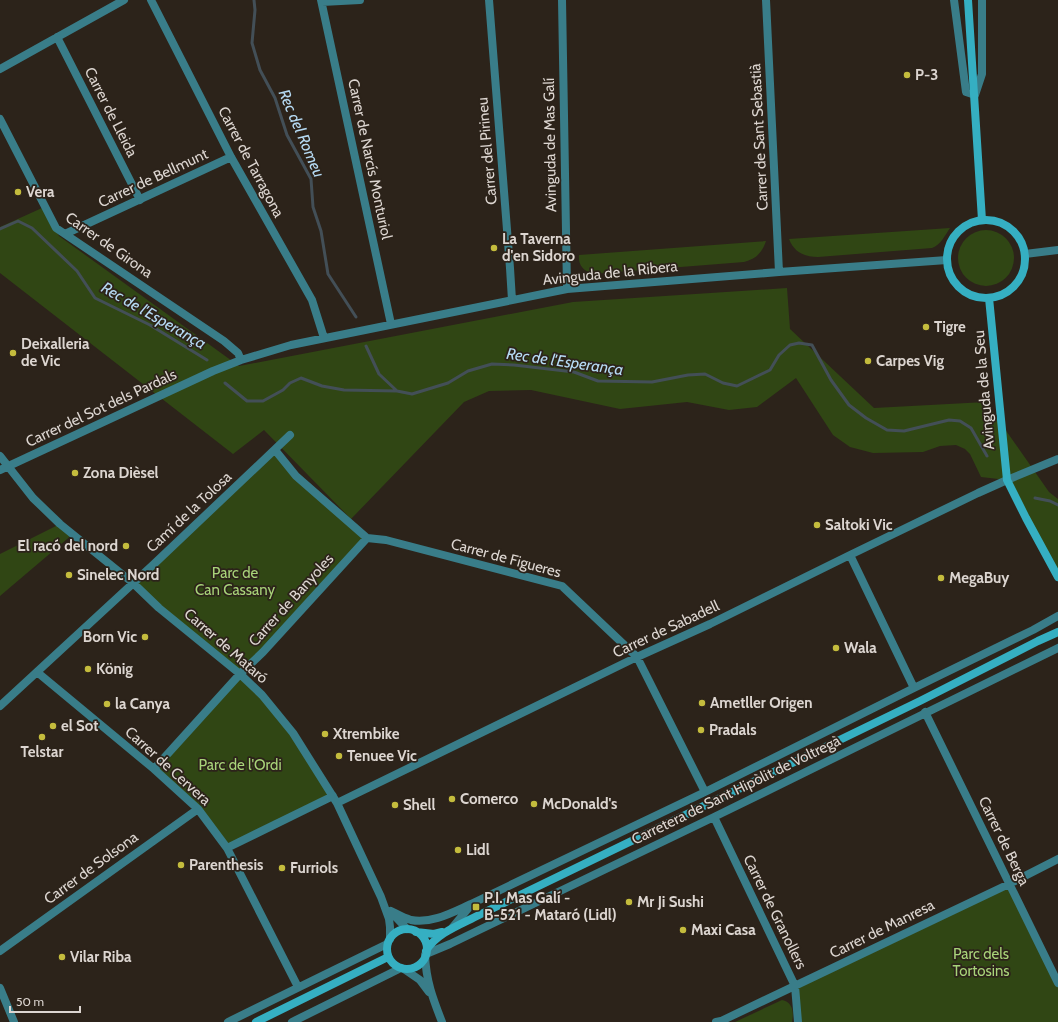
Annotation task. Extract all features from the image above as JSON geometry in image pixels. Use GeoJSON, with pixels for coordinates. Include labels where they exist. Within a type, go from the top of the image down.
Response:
{"type":"FeatureCollection","features":[{"type":"Feature","properties":{"kind":"street"},"geometry":{"type":"LineString","coordinates":[[0,69],[124,0]]}},
{"type":"Feature","properties":{"kind":"street","name":"Carrer de Tarragona"},"geometry":{"type":"LineString","coordinates":[[151,0],[231,157],[312,300],[324,338]]}},
{"type":"Feature","properties":{"kind":"street"},"geometry":{"type":"LineString","coordinates":[[322,1],[360,0]]}},
{"type":"Feature","properties":{"kind":"street","name":"Carrer del Pirineu"},"geometry":{"type":"LineString","coordinates":[[488,0],[512,300]]}},
{"type":"Feature","properties":{"kind":"street","name":"Avinguda de Mas Galí"},"geometry":{"type":"LineString","coordinates":[[562,0],[566,289]]}},
{"type":"Feature","properties":{"kind":"street","name":"Carrer de Sant Sebastià"},"geometry":{"type":"LineString","coordinates":[[766,0],[779,272]]}},
{"type":"Feature","properties":{"kind":"street"},"geometry":{"type":"LineString","coordinates":[[954,0],[966,92],[975,96]]}},
{"type":"Feature","properties":{"kind":"street"},"geometry":{"type":"LineString","coordinates":[[968,0],[982,220]]}},
{"type":"Feature","properties":{"kind":"street"},"geometry":{"type":"LineString","coordinates":[[975,96],[982,74],[982,0]]}},
{"type":"Feature","properties":{"kind":"street","name":"Carrer de Narcís Monturiol"},"geometry":{"type":"LineString","coordinates":[[322,1],[391,324]]}},
{"type":"Feature","properties":{"kind":"street","name":"Carrer de Lleida"},"geometry":{"type":"LineString","coordinates":[[57,37],[140,200]]}},
{"type":"Feature","properties":{"kind":"street","name":"Carrer de Girona"},"geometry":{"type":"LineString","coordinates":[[0,119],[56,228],[224,341],[238,353],[241,360]]}},
{"type":"Feature","properties":{"kind":"street","name":"Carrer de Bellmunt"},"geometry":{"type":"LineString","coordinates":[[65,234],[231,157]]}},
{"type":"Feature","properties":{"kind":"street"},"geometry":{"type":"LineString","coordinates":[[982,220],[998,222],[1012,230],[1021,242],[1024,254],[1023,272],[1015,285],[1004,294],[989,298],[977,298],[966,293],[956,285],[950,274],[947,260],[949,247],[956,234],[968,224],[982,220]]}},
{"type":"Feature","properties":{"kind":"street"},"geometry":{"type":"LineString","coordinates":[[1024,254],[1058,250]]}},
{"type":"Feature","properties":{"kind":"street","name":"Avinguda de la Ribera"},"geometry":{"type":"LineString","coordinates":[[213,371],[241,360],[291,345],[566,289],[947,260]]}},
{"type":"Feature","properties":{"kind":"street","name":"Avinguda de la Seu"},"geometry":{"type":"LineString","coordinates":[[989,298],[1007,480]]}},
{"type":"Feature","properties":{"kind":"street","name":"Carrer del Sot dels Pardals"},"geometry":{"type":"LineString","coordinates":[[0,470],[213,371]]}},
{"type":"Feature","properties":{"kind":"street","name":"Camí de la Tolosa"},"geometry":{"type":"LineString","coordinates":[[0,706],[290,435]]}},
{"type":"Feature","properties":{"kind":"street"},"geometry":{"type":"LineString","coordinates":[[275,450],[296,476],[367,538]]}},
{"type":"Feature","properties":{"kind":"street","name":"Carrer de Mataró"},"geometry":{"type":"LineString","coordinates":[[0,456],[33,498],[60,524],[133,583],[159,608],[240,674],[262,695],[293,733],[335,800],[381,897],[389,919],[389,941]]}},
{"type":"Feature","properties":{"kind":"street","name":"Carrer de Sabadell"},"geometry":{"type":"LineString","coordinates":[[227,848],[335,800],[710,624],[1007,480],[1058,459]]}},
{"type":"Feature","properties":{"kind":"street"},"geometry":{"type":"LineString","coordinates":[[1007,480],[1058,577]]}},
{"type":"Feature","properties":{"kind":"street","name":"Carrer de Figueres"},"geometry":{"type":"LineString","coordinates":[[367,538],[386,540],[562,586],[637,657],[705,792]]}},
{"type":"Feature","properties":{"kind":"street","name":"Carrer de Banyoles"},"geometry":{"type":"LineString","coordinates":[[154,769],[367,538]]}},
{"type":"Feature","properties":{"kind":"street"},"geometry":{"type":"LineString","coordinates":[[850,555],[914,688]]}},
{"type":"Feature","properties":{"kind":"street","name":"Carretera de Sant Hipòlit de Voltregà"},"geometry":{"type":"LineString","coordinates":[[391,911],[411,920],[428,920],[472,904],[705,792],[1033,630],[1058,616]]}},
{"type":"Feature","properties":{"kind":"street","name":"Carretera de Sant Hipòlit de Voltregà"},"geometry":{"type":"LineString","coordinates":[[426,953],[429,946],[437,938],[450,930],[913,705],[1058,632]]}},
{"type":"Feature","properties":{"kind":"street","name":"Carretera de Sant Hipòlit de Voltregà"},"geometry":{"type":"LineString","coordinates":[[426,953],[450,944],[714,817],[925,712],[1058,648]]}},
{"type":"Feature","properties":{"kind":"street","name":"Carrer de Cervera"},"geometry":{"type":"LineString","coordinates":[[37,672],[154,769],[198,809],[227,848],[298,988]]}},
{"type":"Feature","properties":{"kind":"street","name":"Carrer de Berga"},"geometry":{"type":"LineString","coordinates":[[925,712],[1058,983]]}},
{"type":"Feature","properties":{"kind":"street","name":"Carrer de Solsona"},"geometry":{"type":"LineString","coordinates":[[0,951],[198,809]]}},
{"type":"Feature","properties":{"kind":"street","name":"Carrer de Granollers"},"geometry":{"type":"LineString","coordinates":[[714,817],[795,986],[798,1022]]}},
{"type":"Feature","properties":{"kind":"street","name":"Carrer de Manresa"},"geometry":{"type":"LineString","coordinates":[[716,1022],[721,1021],[1010,884],[1058,859]]}},
{"type":"Feature","properties":{"kind":"street","name":"Carrer de Mataró"},"geometry":{"type":"LineString","coordinates":[[381,897],[391,911],[410,930]]}},
{"type":"Feature","properties":{"kind":"street","name":"Carretera de Sant Hipòlit de Voltregà"},"geometry":{"type":"LineString","coordinates":[[410,930],[434,934],[450,930],[472,904]]}},
{"type":"Feature","properties":{"kind":"street"},"geometry":{"type":"LineString","coordinates":[[228,1022],[389,941],[397,932],[410,930],[418,933],[426,944],[427,977],[442,1022]]}},
{"type":"Feature","properties":{"kind":"street"},"geometry":{"type":"LineString","coordinates":[[389,941],[387,950],[388,957],[393,964],[420,980],[433,998]]}},
{"type":"Feature","properties":{"kind":"street"},"geometry":{"type":"LineString","coordinates":[[292,1022],[403,969],[410,969],[417,966],[422,962],[426,953]]}},
{"type":"Feature","properties":{"kind":"street"},"geometry":{"type":"LineString","coordinates":[[256,1022],[388,957]]}},
{"type":"Feature","properties":{"kind":"street"},"geometry":{"type":"LineString","coordinates":[[0,988],[14,1022]]}},
{"type":"Feature","properties":{"kind":"green space"},"geometry":{"type":"Polygon","coordinates":[[[42,208],[59,236],[239,366],[573,302],[787,288],[790,329],[874,408],[986,402],[1049,492],[1058,499],[1058,572],[1007,480],[981,477],[970,454],[965,449],[956,445],[940,446],[923,452],[873,453],[850,447],[833,435],[796,378],[757,407],[729,410],[687,402],[620,409],[531,390],[489,391],[464,402],[351,519],[264,430],[233,454],[0,273],[0,227],[42,208]]]}},
{"type":"Feature","properties":{"kind":"green space"},"geometry":{"type":"Polygon","coordinates":[[[950,228],[940,242],[932,248],[818,257],[800,253],[791,244],[789,239],[950,228]]]}},
{"type":"Feature","properties":{"kind":"green space"},"geometry":{"type":"Polygon","coordinates":[[[980,230],[992,230],[1002,234],[1010,242],[1014,252],[1014,264],[1010,274],[1002,282],[992,286],[980,286],[970,282],[962,274],[958,264],[958,252],[962,242],[970,234],[980,230]]]}},
{"type":"Feature","properties":{"kind":"green space"},"geometry":{"type":"Polygon","coordinates":[[[766,241],[763,249],[758,255],[744,262],[592,274],[586,271],[579,262],[579,255],[766,241]]]}},
{"type":"Feature","properties":{"kind":"green space","name":"Parc de Can Cassany"},"geometry":{"type":"Polygon","coordinates":[[[275,450],[296,476],[367,538],[240,674],[133,583],[275,450]]]}},
{"type":"Feature","properties":{"kind":"green space"},"geometry":{"type":"Polygon","coordinates":[[[60,524],[73,534],[0,596],[0,554],[60,524]]]}},
{"type":"Feature","properties":{"kind":"green space","name":"Parc de l'Ordi"},"geometry":{"type":"Polygon","coordinates":[[[240,674],[262,695],[333,796],[227,848],[198,809],[154,769],[240,674]]]}},
{"type":"Feature","properties":{"kind":"green space","name":"Parc dels Tortosins"},"geometry":{"type":"Polygon","coordinates":[[[1009,884],[1058,983],[1058,1022],[798,1022],[795,986],[1009,884]]]}},
{"type":"Feature","properties":{"kind":"green space"},"geometry":{"type":"Polygon","coordinates":[[[782,1000],[791,1005],[793,1015],[792,1022],[735,1022],[782,1000]]]}},
{"type":"Feature","properties":{"kind":"waterway","name":"Rec del Romeu"},"geometry":{"type":"LineString","coordinates":[[254,0],[255,10],[252,43],[260,70],[275,98],[287,135],[311,179],[313,207],[321,231],[328,274],[356,317]]}},
{"type":"Feature","properties":{"kind":"waterway","name":"Rec de l'Esperança"},"geometry":{"type":"LineString","coordinates":[[0,229],[18,221],[32,228],[77,271],[95,298],[150,325],[207,360]]}},
{"type":"Feature","properties":{"kind":"waterway","name":"Rec de l'Esperança"},"geometry":{"type":"LineString","coordinates":[[225,383],[247,401],[263,401],[283,390],[290,383],[301,378],[322,386],[344,390],[397,391],[412,394],[448,383],[468,371],[492,364],[574,372],[598,381],[652,382],[688,375],[705,374],[723,383],[737,386],[770,370],[779,355],[790,345],[799,343],[812,345],[831,380],[849,405],[866,418],[887,430],[904,431],[949,420],[960,421],[971,428],[987,456]]}},
{"type":"Feature","properties":{"kind":"waterway"},"geometry":{"type":"LineString","coordinates":[[366,346],[379,374],[397,391]]}},
{"type":"Feature","properties":{"kind":"waterway","name":"Rec de l'Esperança"},"geometry":{"type":"LineString","coordinates":[[1035,498],[1050,501],[1058,505]]}},
{"type":"Feature","properties":{"kind":"place","name":"P-3"},"geometry":{"type":"Point","coordinates":[907,75]}},
{"type":"Feature","properties":{"kind":"place","name":"Vera"},"geometry":{"type":"Point","coordinates":[18,192]}},
{"type":"Feature","properties":{"kind":"place","name":"La Taverna d'en Sidoro"},"geometry":{"type":"Point","coordinates":[494,248]}},
{"type":"Feature","properties":{"kind":"place","name":"Tigre"},"geometry":{"type":"Point","coordinates":[926,327]}},
{"type":"Feature","properties":{"kind":"place","name":"Deixalleria de Vic"},"geometry":{"type":"Point","coordinates":[13,353]}},
{"type":"Feature","properties":{"kind":"place","name":"Carpes Vig"},"geometry":{"type":"Point","coordinates":[868,361]}},
{"type":"Feature","properties":{"kind":"place","name":"Zona Dièsel"},"geometry":{"type":"Point","coordinates":[75,473]}},
{"type":"Feature","properties":{"kind":"place","name":"Saltoki Vic"},"geometry":{"type":"Point","coordinates":[817,525]}},
{"type":"Feature","properties":{"kind":"place","name":"El racó del nord"},"geometry":{"type":"Point","coordinates":[126,546]}},
{"type":"Feature","properties":{"kind":"place","name":"Sinelec Nord"},"geometry":{"type":"Point","coordinates":[69,575]}},
{"type":"Feature","properties":{"kind":"place","name":"MegaBuy"},"geometry":{"type":"Point","coordinates":[941,578]}},
{"type":"Feature","properties":{"kind":"place","name":"Born Vic"},"geometry":{"type":"Point","coordinates":[145,637]}},
{"type":"Feature","properties":{"kind":"place","name":"Wala"},"geometry":{"type":"Point","coordinates":[836,648]}},
{"type":"Feature","properties":{"kind":"place","name":"König"},"geometry":{"type":"Point","coordinates":[88,669]}},
{"type":"Feature","properties":{"kind":"place","name":"Ametller Origen"},"geometry":{"type":"Point","coordinates":[702,703]}},
{"type":"Feature","properties":{"kind":"place","name":"la Canya"},"geometry":{"type":"Point","coordinates":[107,704]}},
{"type":"Feature","properties":{"kind":"place","name":"el Sot"},"geometry":{"type":"Point","coordinates":[53,726]}},
{"type":"Feature","properties":{"kind":"place","name":"Pradals"},"geometry":{"type":"Point","coordinates":[701,730]}},
{"type":"Feature","properties":{"kind":"place","name":"Xtrembike"},"geometry":{"type":"Point","coordinates":[325,734]}},
{"type":"Feature","properties":{"kind":"place","name":"Telstar"},"geometry":{"type":"Point","coordinates":[42,737]}},
{"type":"Feature","properties":{"kind":"place","name":"Tenuee Vic"},"geometry":{"type":"Point","coordinates":[339,756]}},
{"type":"Feature","properties":{"kind":"place","name":"Comerco"},"geometry":{"type":"Point","coordinates":[452,799]}},
{"type":"Feature","properties":{"kind":"place","name":"McDonald's"},"geometry":{"type":"Point","coordinates":[534,804]}},
{"type":"Feature","properties":{"kind":"place","name":"Shell"},"geometry":{"type":"Point","coordinates":[395,805]}},
{"type":"Feature","properties":{"kind":"place","name":"Lidl"},"geometry":{"type":"Point","coordinates":[458,850]}},
{"type":"Feature","properties":{"kind":"place","name":"Parenthesis"},"geometry":{"type":"Point","coordinates":[181,865]}},
{"type":"Feature","properties":{"kind":"place","name":"Furriols"},"geometry":{"type":"Point","coordinates":[282,868]}},
{"type":"Feature","properties":{"kind":"place","name":"Mr Ji Sushi"},"geometry":{"type":"Point","coordinates":[629,902]}},
{"type":"Feature","properties":{"kind":"place","name":"P.I. Mas Galí - B-521 - Mataró (Lidl)"},"geometry":{"type":"Point","coordinates":[476,907]}},
{"type":"Feature","properties":{"kind":"place","name":"Maxi Casa"},"geometry":{"type":"Point","coordinates":[683,930]}},
{"type":"Feature","properties":{"kind":"place","name":"Vilar Riba"},"geometry":{"type":"Point","coordinates":[62,957]}}]}
